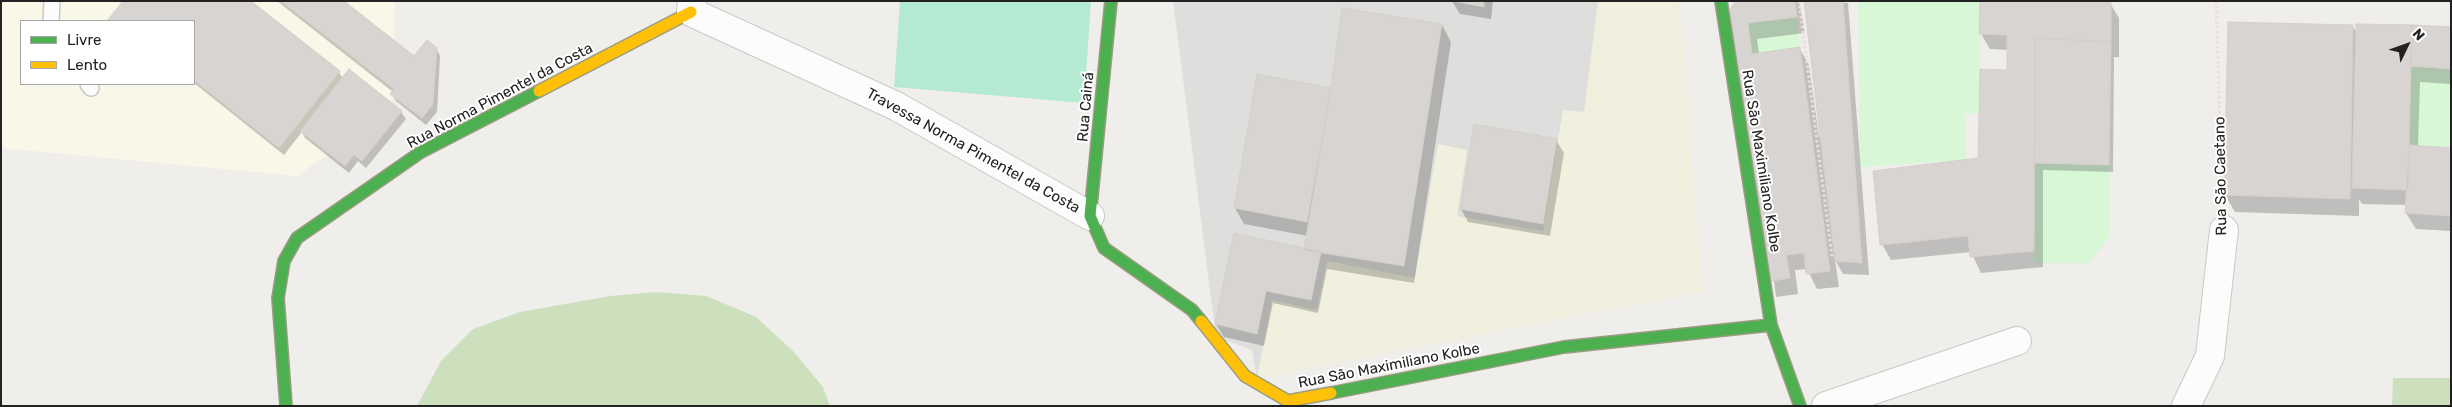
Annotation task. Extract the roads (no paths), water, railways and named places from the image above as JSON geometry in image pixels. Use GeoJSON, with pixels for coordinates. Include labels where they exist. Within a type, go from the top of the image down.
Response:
{"type":"FeatureCollection","features":[{"type":"Feature","properties":{"kind":"street","name":"Rua Cainá"},"geometry":{"type":"LineString","coordinates":[[1090,216],[1111,1]]}},
{"type":"Feature","properties":{"kind":"street","name":"Rua São Maximiliano Kolbe"},"geometry":{"type":"LineString","coordinates":[[1721,1],[1771,326],[1800,406]]}},
{"type":"Feature","properties":{"kind":"street","name":"Travessa Norma Pimentel da Costa"},"geometry":{"type":"LineString","coordinates":[[692,7],[896,106],[1090,216]]}},
{"type":"Feature","properties":{"kind":"street","name":"Rua Norma Pimentel da Costa"},"geometry":{"type":"LineString","coordinates":[[286,406],[278,298],[284,261],[297,238],[421,152],[692,7]]}},
{"type":"Feature","properties":{"kind":"street","name":"Rua São Maximiliano Kolbe"},"geometry":{"type":"LineString","coordinates":[[1090,216],[1104,248],[1192,310],[1245,376],[1288,401],[1564,347],[1771,326]]}},
{"type":"Feature","properties":{"kind":"street","name":"Rua São Caetano"},"geometry":{"type":"LineString","coordinates":[[2186,406],[2210,356],[2224,230]]}},
{"type":"Feature","properties":{"kind":"street"},"geometry":{"type":"LineString","coordinates":[[1826,406],[2017,341]]}},
{"type":"Feature","properties":{"kind":"lane"},"geometry":{"type":"LineString","coordinates":[[50,20],[52,1]]}}]}
